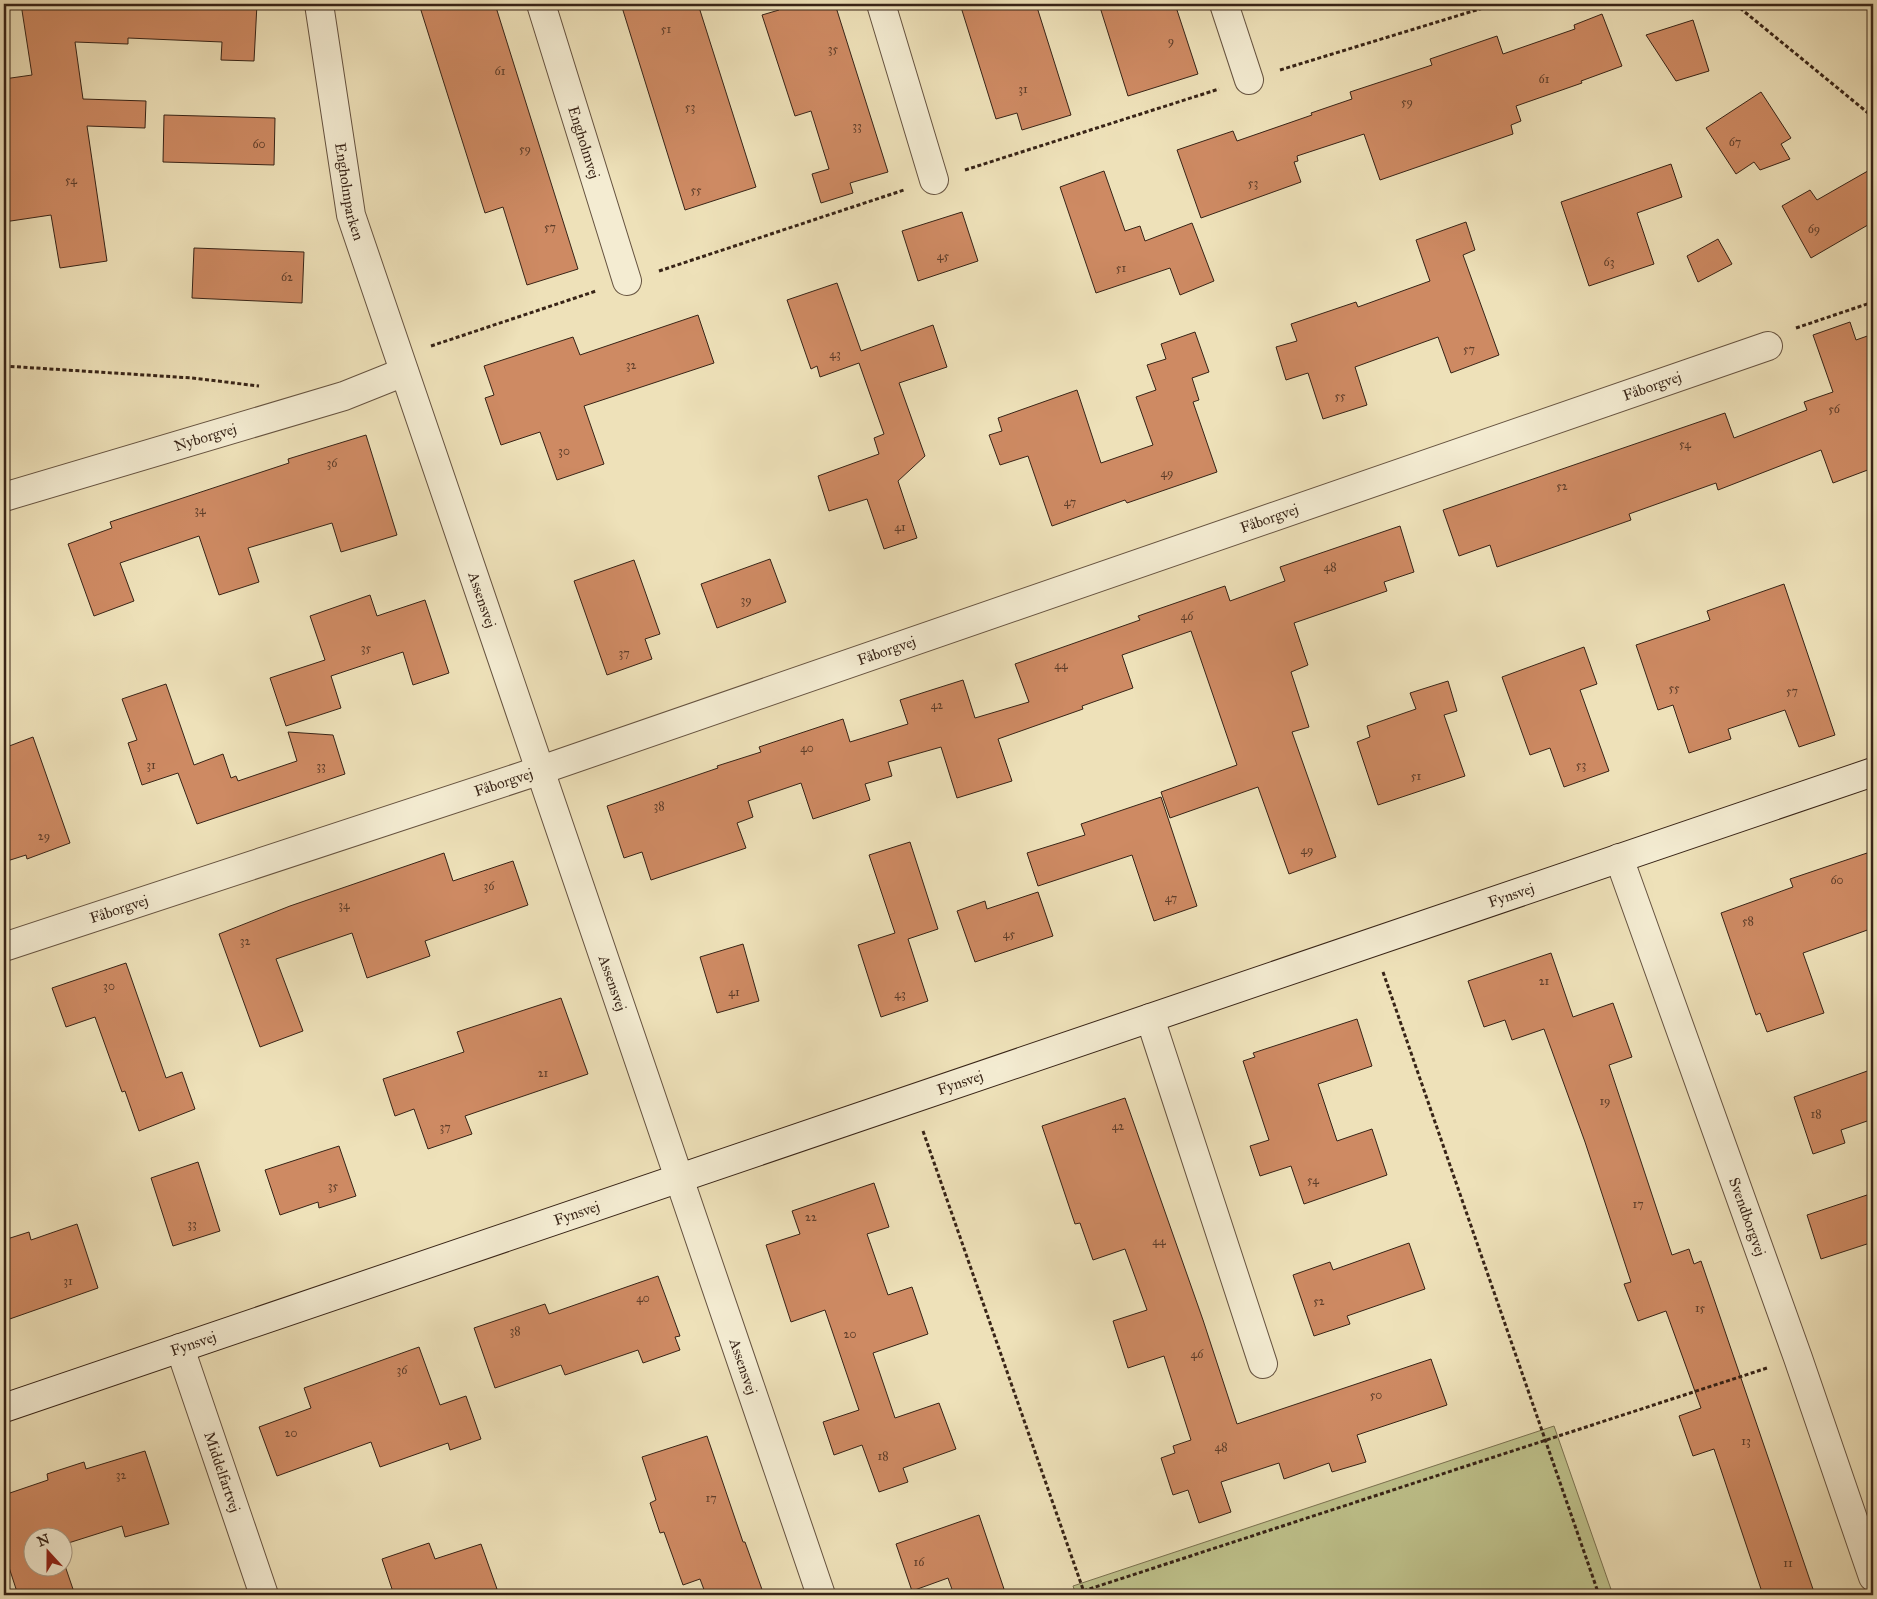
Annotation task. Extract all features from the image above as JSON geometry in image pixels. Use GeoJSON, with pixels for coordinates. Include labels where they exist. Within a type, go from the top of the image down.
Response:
{"type":"FeatureCollection","features":[{"type":"Feature","properties":{"kind":"street","name":"Engholmparken"},"geometry":{"type":"LineString","coordinates":[[318,4],[352,215],[404,372]]}},
{"type":"Feature","properties":{"kind":"street","name":"Engholmvej"},"geometry":{"type":"LineString","coordinates":[[541,4],[627,281]]}},
{"type":"Feature","properties":{"kind":"street"},"geometry":{"type":"LineString","coordinates":[[881,4],[934,180]]}},
{"type":"Feature","properties":{"kind":"street"},"geometry":{"type":"LineString","coordinates":[[1224,4],[1250,80]]}},
{"type":"Feature","properties":{"kind":"street","name":"Fåborgvej"},"geometry":{"type":"LineString","coordinates":[[4,947],[541,770],[1768,346]]}},
{"type":"Feature","properties":{"kind":"street","name":"Nyborgvej"},"geometry":{"type":"LineString","coordinates":[[4,497],[344,396],[404,372]]}},
{"type":"Feature","properties":{"kind":"street","name":"Assensvej"},"geometry":{"type":"LineString","coordinates":[[404,372],[821,1595]]}},
{"type":"Feature","properties":{"kind":"street","name":"Fynsvej"},"geometry":{"type":"LineString","coordinates":[[4,1408],[1873,772]]}},
{"type":"Feature","properties":{"kind":"street","name":"Svendborgvej"},"geometry":{"type":"LineString","coordinates":[[1619,858],[1798,1358],[1873,1577]]}},
{"type":"Feature","properties":{"kind":"street"},"geometry":{"type":"LineString","coordinates":[[1150,1018],[1263,1364]]}},
{"type":"Feature","properties":{"kind":"street","name":"Middelfartvej"},"geometry":{"type":"LineString","coordinates":[[180,1348],[264,1595]]}},
{"type":"Feature","properties":{"kind":"path"},"geometry":{"type":"LineString","coordinates":[[1735,4],[1873,117]]}},
{"type":"Feature","properties":{"kind":"path"},"geometry":{"type":"LineString","coordinates":[[1768,346],[1780,333],[1873,302]]}},
{"type":"Feature","properties":{"kind":"path"},"geometry":{"type":"LineString","coordinates":[[4,366],[192,378],[268,387]]}},
{"type":"Feature","properties":{"kind":"path"},"geometry":{"type":"LineString","coordinates":[[1372,942],[1599,1595]]}},
{"type":"Feature","properties":{"kind":"path"},"geometry":{"type":"LineString","coordinates":[[912,1099],[1084,1593]]}},
{"type":"Feature","properties":{"kind":"path"},"geometry":{"type":"LineString","coordinates":[[1071,1595],[1084,1593],[1798,1358]]}},
{"type":"Feature","properties":{"kind":"green space"},"geometry":{"type":"Polygon","coordinates":[[[1554,1426],[1613,1595],[1076,1595],[1073,1586],[1554,1426]]]}},
{"type":"Feature","properties":{"kind":"building"},"geometry":{"type":"Polygon","coordinates":[[[21,4],[257,4],[254,61],[221,60],[222,42],[128,38],[128,44],[75,42],[83,99],[146,101],[145,128],[87,126],[107,261],[60,268],[51,215],[4,222],[4,79],[32,75],[21,4]]]}},
{"type":"Feature","properties":{"kind":"building"},"geometry":{"type":"Polygon","coordinates":[[[419,4],[495,4],[578,269],[527,285],[503,207],[485,213],[419,4]]]}},
{"type":"Feature","properties":{"kind":"building"},"geometry":{"type":"Polygon","coordinates":[[[621,4],[698,4],[756,187],[685,210],[621,4]]]}},
{"type":"Feature","properties":{"kind":"building"},"geometry":{"type":"Polygon","coordinates":[[[777,4],[835,4],[888,172],[850,183],[853,193],[821,203],[812,174],[829,169],[811,111],[795,116],[762,15],[779,10],[777,4]]]}},
{"type":"Feature","properties":{"kind":"building"},"geometry":{"type":"Polygon","coordinates":[[[960,4],[1036,4],[1071,115],[1022,130],[1017,113],[996,119],[960,4]]]}},
{"type":"Feature","properties":{"kind":"building"},"geometry":{"type":"Polygon","coordinates":[[[1099,4],[1175,4],[1198,74],[1128,96],[1099,4]]]}},
{"type":"Feature","properties":{"kind":"building"},"geometry":{"type":"Polygon","coordinates":[[[1602,14],[1622,66],[1581,81],[1582,83],[1516,106],[1521,121],[1511,125],[1513,134],[1380,180],[1364,134],[1297,156],[1298,161],[1294,162],[1301,182],[1201,218],[1177,150],[1233,131],[1237,141],[1312,115],[1311,113],[1352,99],[1350,92],[1432,65],[1430,59],[1497,36],[1503,54],[1575,29],[1574,25],[1602,14]]]}},
{"type":"Feature","properties":{"kind":"building"},"geometry":{"type":"Polygon","coordinates":[[[1693,20],[1709,71],[1676,81],[1646,35],[1693,20]]]}},
{"type":"Feature","properties":{"kind":"building"},"geometry":{"type":"Polygon","coordinates":[[[1761,92],[1791,138],[1781,144],[1790,159],[1760,170],[1754,162],[1736,174],[1706,128],[1761,92]]]}},
{"type":"Feature","properties":{"kind":"building"},"geometry":{"type":"Polygon","coordinates":[[[164,115],[275,118],[274,165],[163,162],[164,115]]]}},
{"type":"Feature","properties":{"kind":"building"},"geometry":{"type":"Polygon","coordinates":[[[1671,164],[1682,197],[1637,213],[1654,264],[1589,286],[1561,202],[1671,164]]]}},
{"type":"Feature","properties":{"kind":"building"},"geometry":{"type":"Polygon","coordinates":[[[1873,168],[1873,222],[1811,258],[1782,206],[1810,190],[1817,200],[1873,168]]]}},
{"type":"Feature","properties":{"kind":"building"},"geometry":{"type":"Polygon","coordinates":[[[1104,171],[1125,231],[1140,226],[1145,241],[1192,223],[1214,281],[1180,295],[1170,268],[1096,293],[1060,187],[1104,171]]]}},
{"type":"Feature","properties":{"kind":"building"},"geometry":{"type":"Polygon","coordinates":[[[962,212],[978,261],[918,281],[902,231],[962,212]]]}},
{"type":"Feature","properties":{"kind":"building"},"geometry":{"type":"Polygon","coordinates":[[[1466,222],[1475,250],[1463,255],[1499,355],[1451,373],[1438,337],[1355,367],[1367,405],[1323,419],[1308,373],[1286,380],[1276,347],[1297,341],[1291,324],[1356,302],[1358,307],[1430,281],[1416,240],[1466,222]]]}},
{"type":"Feature","properties":{"kind":"building"},"geometry":{"type":"Polygon","coordinates":[[[1718,239],[1732,264],[1698,282],[1687,256],[1718,239]]]}},
{"type":"Feature","properties":{"kind":"building"},"geometry":{"type":"Polygon","coordinates":[[[194,248],[304,252],[302,303],[192,298],[194,248]]]}},
{"type":"Feature","properties":{"kind":"building"},"geometry":{"type":"Polygon","coordinates":[[[837,283],[861,351],[933,325],[947,367],[899,383],[925,456],[898,481],[917,538],[884,549],[867,499],[829,511],[818,476],[879,454],[874,438],[884,434],[859,363],[820,377],[817,366],[811,369],[787,300],[837,283]]]}},
{"type":"Feature","properties":{"kind":"building"},"geometry":{"type":"Polygon","coordinates":[[[698,315],[714,363],[584,406],[604,464],[557,480],[540,432],[501,445],[485,398],[494,395],[484,366],[573,337],[580,355],[698,315]]]}},
{"type":"Feature","properties":{"kind":"building"},"geometry":{"type":"Polygon","coordinates":[[[1850,322],[1856,340],[1873,334],[1873,468],[1833,483],[1821,450],[1718,490],[1716,483],[1629,514],[1631,520],[1497,567],[1490,545],[1459,556],[1443,510],[1725,413],[1734,438],[1807,410],[1804,402],[1833,392],[1813,335],[1850,322]]]}},
{"type":"Feature","properties":{"kind":"building"},"geometry":{"type":"Polygon","coordinates":[[[1195,332],[1209,372],[1192,378],[1199,400],[1193,402],[1217,472],[1127,503],[1125,500],[1052,526],[1028,456],[1000,465],[989,435],[1002,431],[998,418],[1077,390],[1101,463],[1153,445],[1136,397],[1156,390],[1147,365],[1166,359],[1161,344],[1195,332]]]}},
{"type":"Feature","properties":{"kind":"building"},"geometry":{"type":"Polygon","coordinates":[[[366,435],[397,535],[341,552],[332,523],[248,548],[259,582],[219,595],[199,536],[120,563],[134,601],[94,616],[68,544],[112,528],[110,522],[289,463],[288,459],[366,435]]]}},
{"type":"Feature","properties":{"kind":"building"},"geometry":{"type":"Polygon","coordinates":[[[1400,526],[1414,572],[1384,582],[1387,591],[1294,623],[1308,665],[1291,672],[1309,727],[1292,732],[1336,857],[1289,874],[1258,787],[1170,818],[1161,792],[1237,765],[1191,631],[1122,655],[1133,688],[1082,706],[1083,709],[998,739],[1012,781],[957,798],[941,747],[888,762],[892,776],[865,784],[870,800],[813,819],[801,783],[748,801],[753,817],[737,823],[746,848],[651,880],[642,852],[624,858],[607,806],[761,752],[759,747],[843,719],[850,742],[908,724],[900,700],[963,680],[975,718],[1029,702],[1015,664],[1140,620],[1138,616],[1225,586],[1230,601],[1285,581],[1280,567],[1400,526]]]}},
{"type":"Feature","properties":{"kind":"building"},"geometry":{"type":"Polygon","coordinates":[[[770,559],[786,602],[717,628],[701,584],[770,559]]]}},
{"type":"Feature","properties":{"kind":"building"},"geometry":{"type":"Polygon","coordinates":[[[634,560],[660,634],[645,639],[652,659],[607,675],[574,581],[634,560]]]}},
{"type":"Feature","properties":{"kind":"building"},"geometry":{"type":"Polygon","coordinates":[[[1784,584],[1835,735],[1799,747],[1785,710],[1728,729],[1731,739],[1689,753],[1673,705],[1658,710],[1636,645],[1710,620],[1707,611],[1784,584]]]}},
{"type":"Feature","properties":{"kind":"building"},"geometry":{"type":"Polygon","coordinates":[[[370,595],[377,616],[425,600],[449,673],[413,685],[403,652],[331,676],[341,708],[286,726],[270,678],[325,660],[310,616],[370,595]]]}},
{"type":"Feature","properties":{"kind":"building"},"geometry":{"type":"Polygon","coordinates":[[[1584,647],[1597,684],[1580,690],[1609,771],[1564,787],[1550,748],[1530,755],[1502,677],[1584,647]]]}},
{"type":"Feature","properties":{"kind":"building"},"geometry":{"type":"Polygon","coordinates":[[[1448,681],[1457,711],[1444,715],[1465,776],[1378,805],[1357,742],[1370,737],[1367,726],[1416,709],[1410,693],[1448,681]]]}},
{"type":"Feature","properties":{"kind":"building"},"geometry":{"type":"Polygon","coordinates":[[[166,684],[194,765],[223,754],[231,778],[236,776],[238,781],[297,761],[288,732],[333,735],[345,774],[197,824],[178,773],[142,785],[128,743],[137,740],[122,699],[166,684]]]}},
{"type":"Feature","properties":{"kind":"building"},"geometry":{"type":"Polygon","coordinates":[[[33,737],[70,843],[27,859],[26,855],[4,862],[4,748],[33,737]]]}},
{"type":"Feature","properties":{"kind":"building"},"geometry":{"type":"Polygon","coordinates":[[[1161,797],[1197,906],[1154,921],[1132,855],[1038,886],[1027,853],[1085,835],[1081,824],[1161,797]]]}},
{"type":"Feature","properties":{"kind":"building"},"geometry":{"type":"Polygon","coordinates":[[[910,842],[938,929],[908,939],[928,1001],[881,1017],[858,945],[895,933],[869,855],[910,842]]]}},
{"type":"Feature","properties":{"kind":"building"},"geometry":{"type":"Polygon","coordinates":[[[1873,851],[1873,928],[1803,953],[1824,1013],[1767,1032],[1760,1013],[1756,1015],[1721,913],[1793,887],[1790,879],[1873,851]]]}},
{"type":"Feature","properties":{"kind":"building"},"geometry":{"type":"Polygon","coordinates":[[[444,853],[453,881],[513,861],[528,905],[425,941],[430,956],[367,978],[352,933],[276,959],[303,1031],[260,1047],[219,934],[290,906],[444,853]]]}},
{"type":"Feature","properties":{"kind":"building"},"geometry":{"type":"Polygon","coordinates":[[[1038,892],[1053,936],[975,962],[957,911],[985,901],[987,909],[1038,892]]]}},
{"type":"Feature","properties":{"kind":"building"},"geometry":{"type":"Polygon","coordinates":[[[743,944],[759,1001],[717,1013],[700,957],[743,944]]]}},
{"type":"Feature","properties":{"kind":"building"},"geometry":{"type":"Polygon","coordinates":[[[1551,953],[1573,1017],[1613,1003],[1632,1057],[1609,1065],[1672,1255],[1689,1249],[1694,1264],[1701,1261],[1815,1595],[1763,1595],[1714,1449],[1693,1456],[1679,1416],[1701,1408],[1666,1311],[1638,1321],[1624,1284],[1631,1282],[1585,1142],[1544,1029],[1512,1040],[1505,1020],[1484,1027],[1468,981],[1551,953]]]}},
{"type":"Feature","properties":{"kind":"building"},"geometry":{"type":"Polygon","coordinates":[[[126,963],[166,1078],[182,1072],[195,1109],[139,1131],[125,1091],[122,1092],[95,1017],[66,1027],[52,988],[126,963]]]}},
{"type":"Feature","properties":{"kind":"building"},"geometry":{"type":"Polygon","coordinates":[[[561,998],[588,1074],[465,1116],[472,1134],[428,1149],[414,1109],[395,1116],[383,1079],[464,1052],[457,1032],[561,998]]]}},
{"type":"Feature","properties":{"kind":"building"},"geometry":{"type":"Polygon","coordinates":[[[1357,1019],[1372,1066],[1318,1084],[1337,1141],[1372,1129],[1387,1175],[1304,1204],[1291,1166],[1260,1176],[1250,1146],[1269,1140],[1243,1061],[1255,1057],[1253,1053],[1357,1019]]]}},
{"type":"Feature","properties":{"kind":"building"},"geometry":{"type":"Polygon","coordinates":[[[1873,1069],[1873,1119],[1841,1130],[1845,1143],[1813,1154],[1794,1097],[1873,1069]]]}},
{"type":"Feature","properties":{"kind":"building"},"geometry":{"type":"Polygon","coordinates":[[[1125,1098],[1203,1320],[1237,1424],[1431,1359],[1447,1405],[1357,1435],[1366,1462],[1332,1472],[1329,1463],[1284,1479],[1279,1463],[1221,1482],[1231,1512],[1199,1523],[1188,1490],[1173,1495],[1161,1458],[1175,1453],[1173,1446],[1191,1440],[1164,1356],[1128,1368],[1113,1321],[1147,1310],[1125,1249],[1093,1260],[1080,1223],[1075,1224],[1042,1126],[1125,1098]]]}},
{"type":"Feature","properties":{"kind":"building"},"geometry":{"type":"Polygon","coordinates":[[[339,1146],[356,1196],[319,1208],[318,1202],[280,1215],[265,1170],[339,1146]]]}},
{"type":"Feature","properties":{"kind":"building"},"geometry":{"type":"Polygon","coordinates":[[[198,1162],[220,1231],[173,1246],[151,1178],[198,1162]]]}},
{"type":"Feature","properties":{"kind":"building"},"geometry":{"type":"Polygon","coordinates":[[[874,1183],[889,1227],[867,1234],[888,1295],[912,1287],[928,1334],[873,1353],[895,1418],[939,1403],[956,1449],[903,1468],[908,1482],[879,1492],[862,1445],[834,1455],[823,1422],[859,1410],[825,1310],[791,1322],[766,1245],[800,1234],[792,1211],[874,1183]]]}},
{"type":"Feature","properties":{"kind":"building"},"geometry":{"type":"Polygon","coordinates":[[[1873,1193],[1873,1242],[1821,1259],[1807,1215],[1873,1193]]]}},
{"type":"Feature","properties":{"kind":"building"},"geometry":{"type":"Polygon","coordinates":[[[77,1224],[98,1288],[4,1321],[4,1240],[29,1232],[31,1240],[77,1224]]]}},
{"type":"Feature","properties":{"kind":"building"},"geometry":{"type":"Polygon","coordinates":[[[1409,1243],[1425,1289],[1347,1316],[1350,1324],[1314,1336],[1293,1275],[1330,1262],[1333,1270],[1409,1243]]]}},
{"type":"Feature","properties":{"kind":"building"},"geometry":{"type":"Polygon","coordinates":[[[658,1276],[680,1336],[675,1337],[680,1350],[643,1363],[638,1350],[565,1375],[561,1365],[495,1388],[474,1328],[545,1304],[549,1314],[658,1276]]]}},
{"type":"Feature","properties":{"kind":"building"},"geometry":{"type":"Polygon","coordinates":[[[419,1347],[440,1405],[466,1396],[481,1439],[450,1450],[448,1443],[380,1467],[371,1442],[277,1476],[259,1427],[311,1408],[304,1388],[419,1347]]]}},
{"type":"Feature","properties":{"kind":"building"},"geometry":{"type":"Polygon","coordinates":[[[707,1436],[743,1542],[745,1542],[764,1595],[706,1595],[700,1579],[683,1585],[664,1532],[660,1533],[650,1503],[656,1500],[642,1457],[707,1436]]]}},
{"type":"Feature","properties":{"kind":"building"},"geometry":{"type":"Polygon","coordinates":[[[145,1451],[169,1524],[125,1537],[122,1526],[72,1542],[72,1526],[22,1526],[22,1576],[68,1576],[75,1595],[18,1595],[4,1552],[4,1495],[48,1480],[47,1474],[84,1462],[86,1469],[145,1451]]]}},
{"type":"Feature","properties":{"kind":"building"},"geometry":{"type":"Polygon","coordinates":[[[979,1515],[1004,1589],[987,1595],[954,1595],[948,1578],[912,1591],[896,1544],[979,1515]]]}},
{"type":"Feature","properties":{"kind":"building"},"geometry":{"type":"Polygon","coordinates":[[[429,1543],[435,1559],[481,1544],[497,1589],[479,1595],[394,1595],[382,1559],[429,1543]]]}}]}
